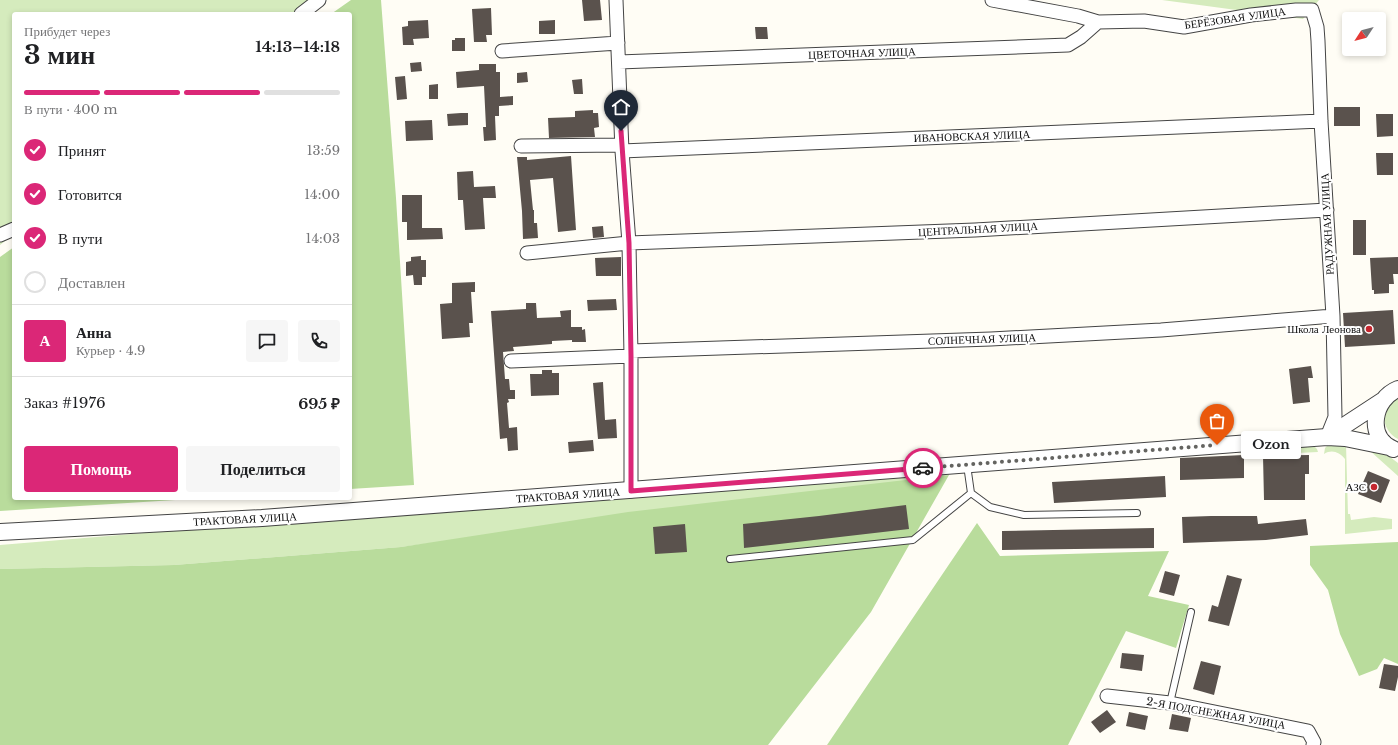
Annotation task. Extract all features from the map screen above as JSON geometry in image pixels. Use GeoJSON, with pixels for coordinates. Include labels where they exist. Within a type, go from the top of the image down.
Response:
{"type":"FeatureCollection","features":[{"type":"Feature","properties":{"kind":"street"},"geometry":{"type":"LineString","coordinates":[[616,0],[622,148],[629,243],[631,491]]}},
{"type":"Feature","properties":{"kind":"street","name":"БЕРЁЗОВАЯ УЛИЦА"},"geometry":{"type":"LineString","coordinates":[[992,0],[1078,16],[1098,22],[1144,21],[1184,27],[1296,10],[1312,10]]}},
{"type":"Feature","properties":{"kind":"street"},"geometry":{"type":"LineString","coordinates":[[303,12],[314,2]]}},
{"type":"Feature","properties":{"kind":"street","name":"РАДУЖНАЯ УЛИЦА"},"geometry":{"type":"LineString","coordinates":[[1312,10],[1317,27],[1318,41],[1332,316],[1335,417],[1327,437]]}},
{"type":"Feature","properties":{"kind":"street","name":"ЦВЕТОЧНАЯ УЛИЦА"},"geometry":{"type":"LineString","coordinates":[[619,62],[1068,45],[1081,37],[1098,22]]}},
{"type":"Feature","properties":{"kind":"street"},"geometry":{"type":"LineString","coordinates":[[502,51],[618,43]]}},
{"type":"Feature","properties":{"kind":"street","name":"ИВАНОВСКАЯ УЛИЦА"},"geometry":{"type":"LineString","coordinates":[[521,146],[622,148],[1321,121]]}},
{"type":"Feature","properties":{"kind":"street","name":"ЦЕНТРАЛЬНАЯ УЛИЦА"},"geometry":{"type":"LineString","coordinates":[[526,253],[629,243],[975,230],[1327,210]]}},
{"type":"Feature","properties":{"kind":"street"},"geometry":{"type":"LineString","coordinates":[[0,235],[12,230]]}},
{"type":"Feature","properties":{"kind":"street","name":"СОЛНЕЧНАЯ УЛИЦА"},"geometry":{"type":"LineString","coordinates":[[511,361],[631,354],[991,339],[1161,330],[1332,316]]}},
{"type":"Feature","properties":{"kind":"street"},"geometry":{"type":"LineString","coordinates":[[1392,392],[1376,412],[1376,425],[1380,438],[1394,449]]}},
{"type":"Feature","properties":{"kind":"street","name":"ТРАКТОВАЯ УЛИЦА"},"geometry":{"type":"LineString","coordinates":[[1327,437],[1392,392]]}},
{"type":"Feature","properties":{"kind":"street","name":"ТРАКТОВАЯ УЛИЦА"},"geometry":{"type":"LineString","coordinates":[[0,532],[262,518],[1327,437],[1345,438],[1394,449]]}},
{"type":"Feature","properties":{"kind":"street","name":"2-Я ПОДСНЕЖНАЯ УЛИЦА"},"geometry":{"type":"LineString","coordinates":[[1107,696],[1170,702],[1308,731],[1314,742],[1313,745]]}},
{"type":"Feature","properties":{"kind":"lane"},"geometry":{"type":"LineString","coordinates":[[967,465],[971,493],[990,507],[1024,515],[1137,513]]}},
{"type":"Feature","properties":{"kind":"lane"},"geometry":{"type":"LineString","coordinates":[[730,559],[913,540],[971,493]]}},
{"type":"Feature","properties":{"kind":"lane"},"geometry":{"type":"LineString","coordinates":[[1170,702],[1192,612]]}},
{"type":"Feature","properties":{"kind":"green space"},"geometry":{"type":"Polygon","coordinates":[[[0,0],[321,0],[306,12],[12,12],[12,236],[0,245],[0,0]]]}},
{"type":"Feature","properties":{"kind":"green space"},"geometry":{"type":"Polygon","coordinates":[[[351,0],[381,0],[396,198],[414,485],[352,489],[352,12],[334,12],[351,0]]]}},
{"type":"Feature","properties":{"kind":"green space"},"geometry":{"type":"Polygon","coordinates":[[[1162,0],[1319,0],[1303,19],[1162,0]]]}},
{"type":"Feature","properties":{"kind":"green space"},"geometry":{"type":"Polygon","coordinates":[[[12,248],[12,500],[175,500],[0,511],[0,257],[12,248]]]}},
{"type":"Feature","properties":{"kind":"green space"},"geometry":{"type":"Polygon","coordinates":[[[1398,395],[1398,439],[1390,433],[1387,428],[1384,414],[1388,404],[1398,395]]]}},
{"type":"Feature","properties":{"kind":"green space"},"geometry":{"type":"Polygon","coordinates":[[[1311,443],[1318,452],[1254,455],[1255,444],[1311,443]]]}},
{"type":"Feature","properties":{"kind":"green space"},"geometry":{"type":"Polygon","coordinates":[[[1329,444],[1346,444],[1348,514],[1350,514],[1351,520],[1374,517],[1392,519],[1392,529],[1345,534],[1345,459],[1335,452],[1327,452],[1324,454],[1325,448],[1329,444]]]}},
{"type":"Feature","properties":{"kind":"green space"},"geometry":{"type":"Polygon","coordinates":[[[1370,446],[1398,463],[1398,476],[1369,450],[1370,446]]]}},
{"type":"Feature","properties":{"kind":"green space"},"geometry":{"type":"Polygon","coordinates":[[[951,466],[949,475],[401,547],[174,565],[0,569],[0,545],[951,466]]]}},
{"type":"Feature","properties":{"kind":"green space"},"geometry":{"type":"Polygon","coordinates":[[[949,475],[871,612],[768,745],[0,745],[0,569],[174,565],[401,547],[628,512],[949,475]]]}},
{"type":"Feature","properties":{"kind":"green space"},"geometry":{"type":"Polygon","coordinates":[[[977,523],[1000,556],[1169,551],[1148,596],[1189,605],[1176,648],[1126,631],[1068,745],[827,745],[977,523]]]}},
{"type":"Feature","properties":{"kind":"green space"},"geometry":{"type":"Polygon","coordinates":[[[1398,542],[1398,664],[1384,658],[1377,669],[1359,676],[1340,634],[1328,590],[1310,565],[1310,546],[1398,542]]]}},
{"type":"Feature","properties":{"kind":"building"},"geometry":{"type":"Polygon","coordinates":[[[582,0],[600,0],[602,20],[584,21],[582,0]]]}},
{"type":"Feature","properties":{"kind":"building"},"geometry":{"type":"Polygon","coordinates":[[[491,8],[492,35],[486,35],[487,42],[474,42],[472,9],[491,8]]]}},
{"type":"Feature","properties":{"kind":"building"},"geometry":{"type":"Polygon","coordinates":[[[428,20],[429,38],[413,39],[414,45],[403,45],[402,27],[408,26],[408,21],[428,20]]]}},
{"type":"Feature","properties":{"kind":"building"},"geometry":{"type":"Polygon","coordinates":[[[555,20],[555,34],[539,34],[539,21],[555,20]]]}},
{"type":"Feature","properties":{"kind":"building"},"geometry":{"type":"Polygon","coordinates":[[[755,27],[767,27],[768,39],[756,39],[755,27]]]}},
{"type":"Feature","properties":{"kind":"building"},"geometry":{"type":"Polygon","coordinates":[[[455,38],[465,38],[465,51],[452,51],[452,40],[455,40],[455,38]]]}},
{"type":"Feature","properties":{"kind":"building"},"geometry":{"type":"Polygon","coordinates":[[[421,62],[422,71],[411,72],[410,63],[421,62]]]}},
{"type":"Feature","properties":{"kind":"building"},"geometry":{"type":"Polygon","coordinates":[[[479,64],[496,64],[496,72],[500,72],[500,97],[513,96],[513,105],[499,106],[499,116],[495,116],[496,140],[484,141],[483,127],[486,127],[484,86],[457,88],[456,72],[479,70],[479,64]]]}},
{"type":"Feature","properties":{"kind":"building"},"geometry":{"type":"Polygon","coordinates":[[[527,72],[528,82],[517,83],[517,73],[527,72]]]}},
{"type":"Feature","properties":{"kind":"building"},"geometry":{"type":"Polygon","coordinates":[[[405,76],[407,99],[397,100],[395,77],[405,76]]]}},
{"type":"Feature","properties":{"kind":"building"},"geometry":{"type":"Polygon","coordinates":[[[582,79],[583,94],[574,94],[572,80],[582,79]]]}},
{"type":"Feature","properties":{"kind":"building"},"geometry":{"type":"Polygon","coordinates":[[[438,84],[438,99],[429,99],[429,85],[438,84]]]}},
{"type":"Feature","properties":{"kind":"building"},"geometry":{"type":"Polygon","coordinates":[[[1334,107],[1360,107],[1360,126],[1334,126],[1334,107]]]}},
{"type":"Feature","properties":{"kind":"building"},"geometry":{"type":"Polygon","coordinates":[[[593,110],[593,113],[598,113],[599,127],[594,128],[595,137],[549,138],[548,118],[575,117],[575,111],[593,110]]]}},
{"type":"Feature","properties":{"kind":"building"},"geometry":{"type":"Polygon","coordinates":[[[468,113],[468,125],[448,126],[447,114],[468,113]]]}},
{"type":"Feature","properties":{"kind":"building"},"geometry":{"type":"Polygon","coordinates":[[[1376,114],[1393,114],[1393,136],[1377,137],[1376,114]]]}},
{"type":"Feature","properties":{"kind":"building"},"geometry":{"type":"Polygon","coordinates":[[[432,120],[433,140],[406,141],[405,121],[432,120]]]}},
{"type":"Feature","properties":{"kind":"building"},"geometry":{"type":"Polygon","coordinates":[[[1376,153],[1393,153],[1393,175],[1377,175],[1376,153]]]}},
{"type":"Feature","properties":{"kind":"building"},"geometry":{"type":"Polygon","coordinates":[[[571,156],[576,230],[558,232],[553,178],[530,180],[534,210],[534,223],[537,223],[538,238],[523,239],[517,157],[527,157],[527,160],[571,156]]]}},
{"type":"Feature","properties":{"kind":"building"},"geometry":{"type":"Polygon","coordinates":[[[473,171],[474,187],[495,186],[496,198],[483,198],[485,229],[465,230],[463,200],[458,200],[457,172],[473,171]]]}},
{"type":"Feature","properties":{"kind":"building"},"geometry":{"type":"Polygon","coordinates":[[[402,195],[422,195],[422,228],[442,228],[443,239],[407,240],[407,222],[402,222],[402,195]]]}},
{"type":"Feature","properties":{"kind":"building"},"geometry":{"type":"Polygon","coordinates":[[[1353,220],[1366,220],[1366,255],[1353,255],[1353,220]]]}},
{"type":"Feature","properties":{"kind":"building"},"geometry":{"type":"Polygon","coordinates":[[[603,226],[604,237],[593,238],[592,227],[603,226]]]}},
{"type":"Feature","properties":{"kind":"building"},"geometry":{"type":"Polygon","coordinates":[[[421,256],[421,260],[426,260],[426,277],[422,277],[422,285],[414,285],[413,275],[406,276],[406,262],[411,261],[411,257],[421,256]]]}},
{"type":"Feature","properties":{"kind":"building"},"geometry":{"type":"Polygon","coordinates":[[[621,257],[621,276],[596,276],[595,258],[621,257]]]}},
{"type":"Feature","properties":{"kind":"building"},"geometry":{"type":"Polygon","coordinates":[[[1398,257],[1398,274],[1393,274],[1394,284],[1389,284],[1389,293],[1374,294],[1374,290],[1372,290],[1370,258],[1398,257]]]}},
{"type":"Feature","properties":{"kind":"building"},"geometry":{"type":"Polygon","coordinates":[[[475,282],[475,292],[471,292],[473,323],[469,323],[470,337],[442,339],[440,304],[452,303],[452,283],[475,282]]]}},
{"type":"Feature","properties":{"kind":"building"},"geometry":{"type":"Polygon","coordinates":[[[616,299],[617,310],[588,311],[587,300],[616,299]]]}},
{"type":"Feature","properties":{"kind":"building"},"geometry":{"type":"Polygon","coordinates":[[[526,303],[536,303],[537,318],[561,317],[560,311],[571,310],[571,327],[582,327],[582,330],[585,329],[586,342],[572,342],[572,340],[552,341],[552,344],[513,347],[514,351],[503,352],[505,379],[509,379],[510,390],[515,390],[515,399],[508,399],[509,402],[507,403],[509,428],[517,427],[518,450],[508,451],[507,438],[500,439],[491,311],[526,309],[526,303]]]}},
{"type":"Feature","properties":{"kind":"building","name":"Школа Леонова"},"geometry":{"type":"Polygon","coordinates":[[[1393,310],[1395,344],[1345,347],[1343,313],[1393,310]]]}},
{"type":"Feature","properties":{"kind":"building"},"geometry":{"type":"Polygon","coordinates":[[[1311,366],[1313,378],[1308,378],[1310,402],[1293,404],[1289,369],[1311,366]]]}},
{"type":"Feature","properties":{"kind":"building"},"geometry":{"type":"Polygon","coordinates":[[[542,370],[552,370],[552,373],[559,373],[559,395],[531,396],[530,374],[542,374],[542,370]]]}},
{"type":"Feature","properties":{"kind":"building"},"geometry":{"type":"Polygon","coordinates":[[[603,382],[605,420],[616,419],[617,438],[598,439],[593,383],[603,382]]]}},
{"type":"Feature","properties":{"kind":"building"},"geometry":{"type":"Polygon","coordinates":[[[593,440],[594,451],[569,453],[568,442],[593,440]]]}},
{"type":"Feature","properties":{"kind":"building"},"geometry":{"type":"Polygon","coordinates":[[[1244,455],[1244,478],[1180,480],[1180,458],[1244,455]]]}},
{"type":"Feature","properties":{"kind":"building"},"geometry":{"type":"Polygon","coordinates":[[[1309,455],[1309,474],[1305,474],[1305,500],[1264,500],[1263,456],[1309,455]]]}},
{"type":"Feature","properties":{"kind":"building","name":"АЗС"},"geometry":{"type":"Polygon","coordinates":[[[1368,471],[1390,480],[1381,503],[1358,494],[1368,471]]]}},
{"type":"Feature","properties":{"kind":"building"},"geometry":{"type":"Polygon","coordinates":[[[1165,476],[1166,497],[1054,503],[1052,482],[1165,476]]]}},
{"type":"Feature","properties":{"kind":"building"},"geometry":{"type":"Polygon","coordinates":[[[906,505],[909,529],[744,548],[743,524],[906,505]]]}},
{"type":"Feature","properties":{"kind":"building"},"geometry":{"type":"Polygon","coordinates":[[[1257,516],[1258,524],[1306,519],[1308,535],[1266,540],[1183,543],[1182,517],[1257,516]]]}},
{"type":"Feature","properties":{"kind":"building"},"geometry":{"type":"Polygon","coordinates":[[[685,524],[687,552],[655,554],[653,527],[685,524]]]}},
{"type":"Feature","properties":{"kind":"building"},"geometry":{"type":"Polygon","coordinates":[[[1154,528],[1154,548],[1002,550],[1002,531],[1154,528]]]}},
{"type":"Feature","properties":{"kind":"building"},"geometry":{"type":"Polygon","coordinates":[[[1165,571],[1180,575],[1174,596],[1159,592],[1165,571]]]}},
{"type":"Feature","properties":{"kind":"building"},"geometry":{"type":"Polygon","coordinates":[[[1227,575],[1242,579],[1229,626],[1208,621],[1212,605],[1218,607],[1227,575]]]}},
{"type":"Feature","properties":{"kind":"building"},"geometry":{"type":"Polygon","coordinates":[[[1122,653],[1144,655],[1142,671],[1120,668],[1122,653]]]}},
{"type":"Feature","properties":{"kind":"building"},"geometry":{"type":"Polygon","coordinates":[[[1201,661],[1221,666],[1214,695],[1193,689],[1201,661]]]}},
{"type":"Feature","properties":{"kind":"building"},"geometry":{"type":"Polygon","coordinates":[[[1384,664],[1398,666],[1398,677],[1395,691],[1379,688],[1384,664]]]}},
{"type":"Feature","properties":{"kind":"building"},"geometry":{"type":"Polygon","coordinates":[[[1107,710],[1116,722],[1100,733],[1091,722],[1107,710]]]}},
{"type":"Feature","properties":{"kind":"building"},"geometry":{"type":"Polygon","coordinates":[[[1129,712],[1148,716],[1145,730],[1126,726],[1129,712]]]}},
{"type":"Feature","properties":{"kind":"building"},"geometry":{"type":"Polygon","coordinates":[[[1172,714],[1191,718],[1188,732],[1169,729],[1172,714]]]}},
{"type":"Feature","properties":{"kind":"way so far"},"geometry":{"type":"LineString","coordinates":[[923,468],[1217,445]]}},
{"type":"Feature","properties":{"kind":"place","name":"Школа Леонова"},"geometry":{"type":"Point","coordinates":[1369,329]}},
{"type":"Feature","properties":{"kind":"place","name":"Ozon"},"geometry":{"type":"Point","coordinates":[1217,445]}},
{"type":"Feature","properties":{"kind":"place","name":"АЗС"},"geometry":{"type":"Point","coordinates":[1374,487]}},
{"type":"Feature","properties":{"kind":"route"},"geometry":{"type":"LineString","coordinates":[[621,131],[629,243],[631,491],[923,468]]}}]}
